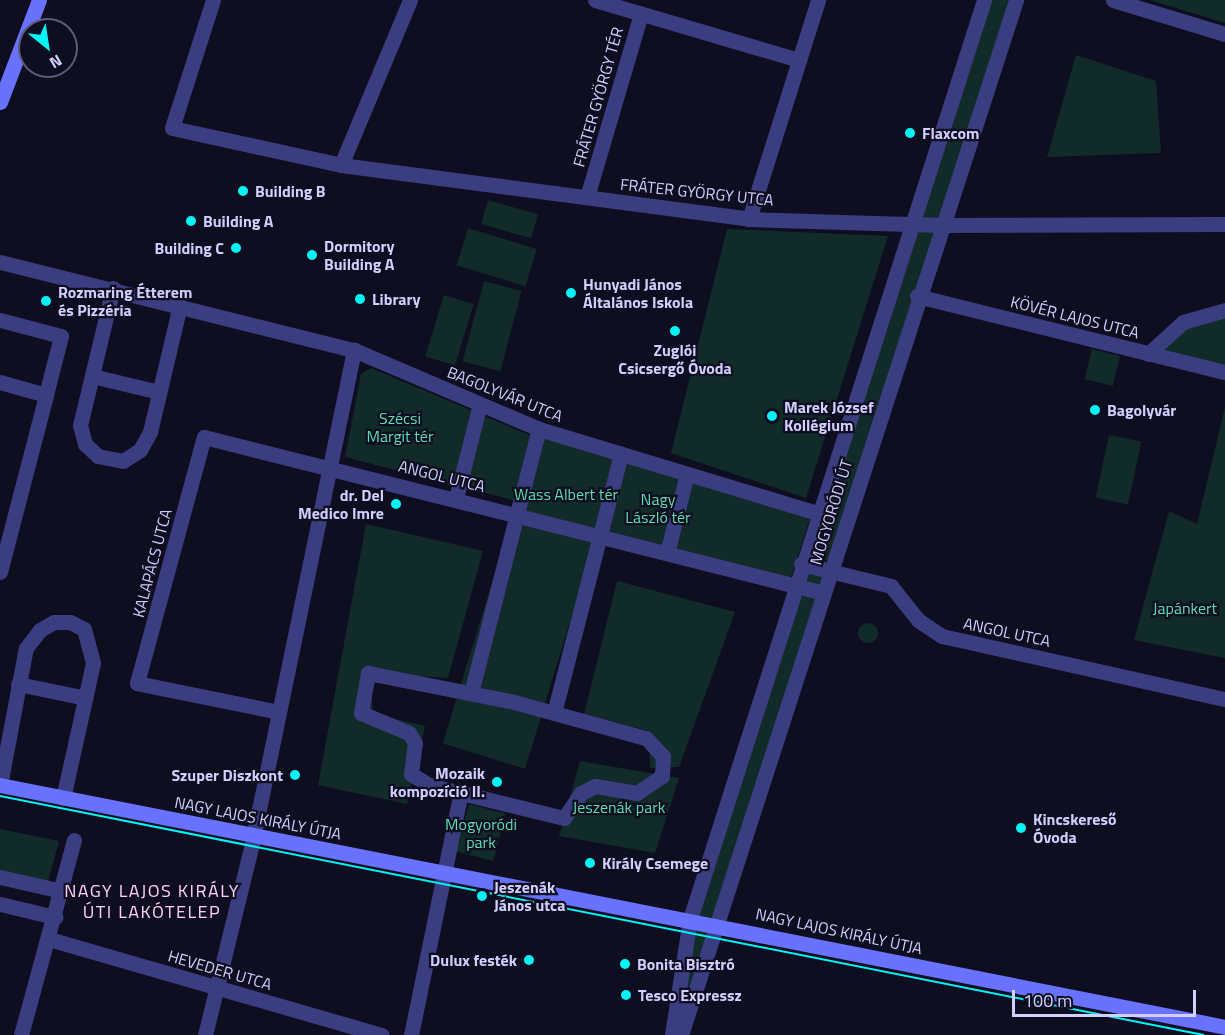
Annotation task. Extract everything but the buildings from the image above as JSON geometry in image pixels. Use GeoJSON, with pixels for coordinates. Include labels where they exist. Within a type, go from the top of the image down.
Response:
{"type":"FeatureCollection","features":[{"type":"Feature","properties":{"kind":"main road"},"geometry":{"type":"LineString","coordinates":[[0,102],[39,0]]}},
{"type":"Feature","properties":{"kind":"main road","name":"NAGY LAJOS KIRÁLY ÚTJA"},"geometry":{"type":"LineString","coordinates":[[0,786],[690,919],[1225,1027]]}},
{"type":"Feature","properties":{"kind":"street","name":"FRÁTER GYÖRGY UTCA"},"geometry":{"type":"LineString","coordinates":[[213,0],[172,128],[341,165],[749,219],[941,225],[1225,224]]}},
{"type":"Feature","properties":{"kind":"street"},"geometry":{"type":"LineString","coordinates":[[341,165],[410,0]]}},
{"type":"Feature","properties":{"kind":"street"},"geometry":{"type":"LineString","coordinates":[[595,0],[641,14]]}},
{"type":"Feature","properties":{"kind":"street"},"geometry":{"type":"LineString","coordinates":[[749,219],[818,0]]}},
{"type":"Feature","properties":{"kind":"street","name":"MOGYORÓDI ÚT"},"geometry":{"type":"LineString","coordinates":[[672,1035],[690,919],[801,564],[984,0]]}},
{"type":"Feature","properties":{"kind":"street","name":"MOGYORÓDI ÚT"},"geometry":{"type":"LineString","coordinates":[[681,1035],[719,925],[832,572],[917,296],[1016,0]]}},
{"type":"Feature","properties":{"kind":"street"},"geometry":{"type":"LineString","coordinates":[[1113,0],[1225,34]]}},
{"type":"Feature","properties":{"kind":"street","name":"FRÁTER GYÖRGY TÉR"},"geometry":{"type":"LineString","coordinates":[[587,197],[641,14],[799,60]]}},
{"type":"Feature","properties":{"kind":"street","name":"BAGOLYVÁR UTCA"},"geometry":{"type":"LineString","coordinates":[[0,262],[113,288],[354,350],[539,429],[818,513]]}},
{"type":"Feature","properties":{"kind":"street"},"geometry":{"type":"LineString","coordinates":[[113,288],[80,425],[85,444],[98,456],[123,461],[140,450],[159,392],[180,305]]}},
{"type":"Feature","properties":{"kind":"street","name":"KÖVÉR LAJOS UTCA"},"geometry":{"type":"LineString","coordinates":[[917,296],[1225,372]]}},
{"type":"Feature","properties":{"kind":"street"},"geometry":{"type":"LineString","coordinates":[[1148,354],[1183,322],[1225,310]]}},
{"type":"Feature","properties":{"kind":"street"},"geometry":{"type":"LineString","coordinates":[[0,320],[61,336],[0,572]]}},
{"type":"Feature","properties":{"kind":"street"},"geometry":{"type":"LineString","coordinates":[[205,1035],[219,989],[254,836],[354,350]]}},
{"type":"Feature","properties":{"kind":"street"},"geometry":{"type":"LineString","coordinates":[[92,376],[159,392]]}},
{"type":"Feature","properties":{"kind":"street"},"geometry":{"type":"LineString","coordinates":[[0,382],[46,395]]}},
{"type":"Feature","properties":{"kind":"street"},"geometry":{"type":"LineString","coordinates":[[456,498],[480,404]]}},
{"type":"Feature","properties":{"kind":"street"},"geometry":{"type":"LineString","coordinates":[[471,693],[539,429]]}},
{"type":"Feature","properties":{"kind":"street","name":"KALAPÁCS UTCA"},"geometry":{"type":"LineString","coordinates":[[279,712],[137,683],[204,437],[330,466]]}},
{"type":"Feature","properties":{"kind":"street"},"geometry":{"type":"LineString","coordinates":[[554,713],[621,454]]}},
{"type":"Feature","properties":{"kind":"street","name":"ANGOL UTCA"},"geometry":{"type":"LineString","coordinates":[[330,466],[824,593]]}},
{"type":"Feature","properties":{"kind":"street"},"geometry":{"type":"LineString","coordinates":[[667,553],[687,474]]}},
{"type":"Feature","properties":{"kind":"street","name":"ANGOL UTCA"},"geometry":{"type":"LineString","coordinates":[[801,564],[891,586],[918,620],[942,636],[1225,699]]}},
{"type":"Feature","properties":{"kind":"street","name":"NAGY LAJOS KIRÁLY ÚTJA"},"geometry":{"type":"LineString","coordinates":[[0,786],[18,684],[32,636],[54,622],[70,622],[84,629],[93,653],[86,698],[63,798]]}},
{"type":"Feature","properties":{"kind":"street"},"geometry":{"type":"LineString","coordinates":[[375,673],[554,713],[652,741],[663,756],[662,776],[637,793],[595,786],[581,793],[564,818],[429,785],[411,774],[415,743],[409,733],[361,713],[364,679],[375,673]]}},
{"type":"Feature","properties":{"kind":"street"},"geometry":{"type":"LineString","coordinates":[[18,684],[86,698]]}},
{"type":"Feature","properties":{"kind":"street"},"geometry":{"type":"LineString","coordinates":[[411,1035],[461,792]]}},
{"type":"Feature","properties":{"kind":"street"},"geometry":{"type":"LineString","coordinates":[[21,1035],[55,917],[74,840]]}},
{"type":"Feature","properties":{"kind":"street"},"geometry":{"type":"LineString","coordinates":[[0,877],[62,891]]}},
{"type":"Feature","properties":{"kind":"street"},"geometry":{"type":"LineString","coordinates":[[0,904],[55,917]]}},
{"type":"Feature","properties":{"kind":"street","name":"HEVEDER UTCA"},"geometry":{"type":"LineString","coordinates":[[49,939],[381,1035]]}},
{"type":"Feature","properties":{"kind":"green space"},"geometry":{"type":"Polygon","coordinates":[[[983,0],[1016,0],[681,1035],[681,956],[983,0]]]}},
{"type":"Feature","properties":{"kind":"green space"},"geometry":{"type":"Polygon","coordinates":[[[1150,0],[1225,0],[1225,23],[1150,0]]]}},
{"type":"Feature","properties":{"kind":"green space"},"geometry":{"type":"Polygon","coordinates":[[[1076,55],[1156,81],[1161,153],[1047,157],[1076,55]]]}},
{"type":"Feature","properties":{"kind":"green space"},"geometry":{"type":"Polygon","coordinates":[[[488,200],[538,214],[531,238],[481,224],[488,200]]]}},
{"type":"Feature","properties":{"kind":"green space"},"geometry":{"type":"Polygon","coordinates":[[[468,228],[537,249],[525,286],[457,265],[468,228]]]}},
{"type":"Feature","properties":{"kind":"green space"},"geometry":{"type":"Polygon","coordinates":[[[727,229],[888,236],[806,498],[671,453],[727,229]]]}},
{"type":"Feature","properties":{"kind":"green space"},"geometry":{"type":"Polygon","coordinates":[[[484,281],[522,291],[500,371],[463,361],[484,281]]]}},
{"type":"Feature","properties":{"kind":"green space"},"geometry":{"type":"Polygon","coordinates":[[[444,295],[474,304],[455,365],[425,356],[444,295]]]}},
{"type":"Feature","properties":{"kind":"green space"},"geometry":{"type":"Polygon","coordinates":[[[1225,317],[1225,366],[1158,351],[1188,326],[1225,317]]]}},
{"type":"Feature","properties":{"kind":"green space"},"geometry":{"type":"Polygon","coordinates":[[[1092,349],[1120,356],[1113,386],[1085,379],[1092,349]]]}},
{"type":"Feature","properties":{"kind":"green space","name":"Szécsi Margit tér"},"geometry":{"type":"Polygon","coordinates":[[[371,368],[534,437],[517,501],[345,457],[361,374],[371,368]]]}},
{"type":"Feature","properties":{"kind":"green space","name":"Japánkert"},"geometry":{"type":"Polygon","coordinates":[[[1225,407],[1225,658],[1134,640],[1169,511],[1197,524],[1225,407]]]}},
{"type":"Feature","properties":{"kind":"green space","name":"Wass Albert tér"},"geometry":{"type":"Polygon","coordinates":[[[539,429],[621,454],[525,769],[443,744],[539,429]]]}},
{"type":"Feature","properties":{"kind":"green space"},"geometry":{"type":"Polygon","coordinates":[[[1109,435],[1141,442],[1128,504],[1096,498],[1109,435]]]}},
{"type":"Feature","properties":{"kind":"green space","name":"Nagy László tér"},"geometry":{"type":"Polygon","coordinates":[[[624,457],[810,518],[786,592],[600,531],[624,457]]]}},
{"type":"Feature","properties":{"kind":"green space"},"geometry":{"type":"Polygon","coordinates":[[[366,524],[483,551],[448,678],[370,673],[373,714],[425,726],[407,804],[318,785],[366,524]]]}},
{"type":"Feature","properties":{"kind":"green space"},"geometry":{"type":"Polygon","coordinates":[[[617,581],[735,612],[679,767],[650,768],[649,731],[584,714],[617,581]]]}},
{"type":"Feature","properties":{"kind":"green space"},"geometry":{"type":"Polygon","coordinates":[[[868,623],[875,626],[878,633],[875,640],[868,643],[861,640],[858,633],[861,626],[868,623]]]}},
{"type":"Feature","properties":{"kind":"green space","name":"Jeszenák park"},"geometry":{"type":"Polygon","coordinates":[[[580,761],[679,778],[655,853],[559,836],[580,761]]]}},
{"type":"Feature","properties":{"kind":"green space","name":"Mogyoródi park"},"geometry":{"type":"Polygon","coordinates":[[[469,804],[506,814],[493,861],[456,851],[469,804]]]}},
{"type":"Feature","properties":{"kind":"green space"},"geometry":{"type":"Polygon","coordinates":[[[0,829],[59,841],[45,893],[0,884],[0,829]]]}},
{"type":"Feature","properties":{"kind":"tram line"},"geometry":{"type":"LineString","coordinates":[[0,796],[1204,1035]]}},
{"type":"Feature","properties":{"kind":"place","name":"Flaxcom"},"geometry":{"type":"Point","coordinates":[910,133]}},
{"type":"Feature","properties":{"kind":"place","name":"Building B"},"geometry":{"type":"Point","coordinates":[243,191]}},
{"type":"Feature","properties":{"kind":"place","name":"Building A"},"geometry":{"type":"Point","coordinates":[191,221]}},
{"type":"Feature","properties":{"kind":"place","name":"Building C"},"geometry":{"type":"Point","coordinates":[236,248]}},
{"type":"Feature","properties":{"kind":"place","name":"Dormitory Building A"},"geometry":{"type":"Point","coordinates":[312,255]}},
{"type":"Feature","properties":{"kind":"place","name":"Hunyadi János Általános Iskola"},"geometry":{"type":"Point","coordinates":[571,293]}},
{"type":"Feature","properties":{"kind":"place","name":"Library"},"geometry":{"type":"Point","coordinates":[360,299]}},
{"type":"Feature","properties":{"kind":"place","name":"Rozmaring Étterem és Pizzéria"},"geometry":{"type":"Point","coordinates":[46,301]}},
{"type":"Feature","properties":{"kind":"place","name":"Zuglói Csicsergő Óvoda"},"geometry":{"type":"Point","coordinates":[675,331]}},
{"type":"Feature","properties":{"kind":"place","name":"Bagolyvár"},"geometry":{"type":"Point","coordinates":[1095,410]}},
{"type":"Feature","properties":{"kind":"place","name":"Marek József Kollégium"},"geometry":{"type":"Point","coordinates":[772,416]}},
{"type":"Feature","properties":{"kind":"place","name":"dr. Del Medico Imre"},"geometry":{"type":"Point","coordinates":[396,504]}},
{"type":"Feature","properties":{"kind":"place","name":"Szuper Diszkont"},"geometry":{"type":"Point","coordinates":[295,775]}},
{"type":"Feature","properties":{"kind":"place","name":"Mozaik kompozíció II."},"geometry":{"type":"Point","coordinates":[497,782]}},
{"type":"Feature","properties":{"kind":"place","name":"Kincskereső Óvoda"},"geometry":{"type":"Point","coordinates":[1021,828]}},
{"type":"Feature","properties":{"kind":"place","name":"Király Csemege"},"geometry":{"type":"Point","coordinates":[590,863]}},
{"type":"Feature","properties":{"kind":"place","name":"Jeszenák János utca"},"geometry":{"type":"Point","coordinates":[482,896]}},
{"type":"Feature","properties":{"kind":"place","name":"Dulux festék"},"geometry":{"type":"Point","coordinates":[529,960]}},
{"type":"Feature","properties":{"kind":"place","name":"Bonita Bisztró"},"geometry":{"type":"Point","coordinates":[625,964]}},
{"type":"Feature","properties":{"kind":"place","name":"Tesco Expressz"},"geometry":{"type":"Point","coordinates":[626,995]}},
{"type":"Feature","properties":{"kind":"district","name":"NAGY LAJOS KIRÁLY ÚTI LAKÓTELEP"},"geometry":{"type":"Point","coordinates":[152,902]}}]}
